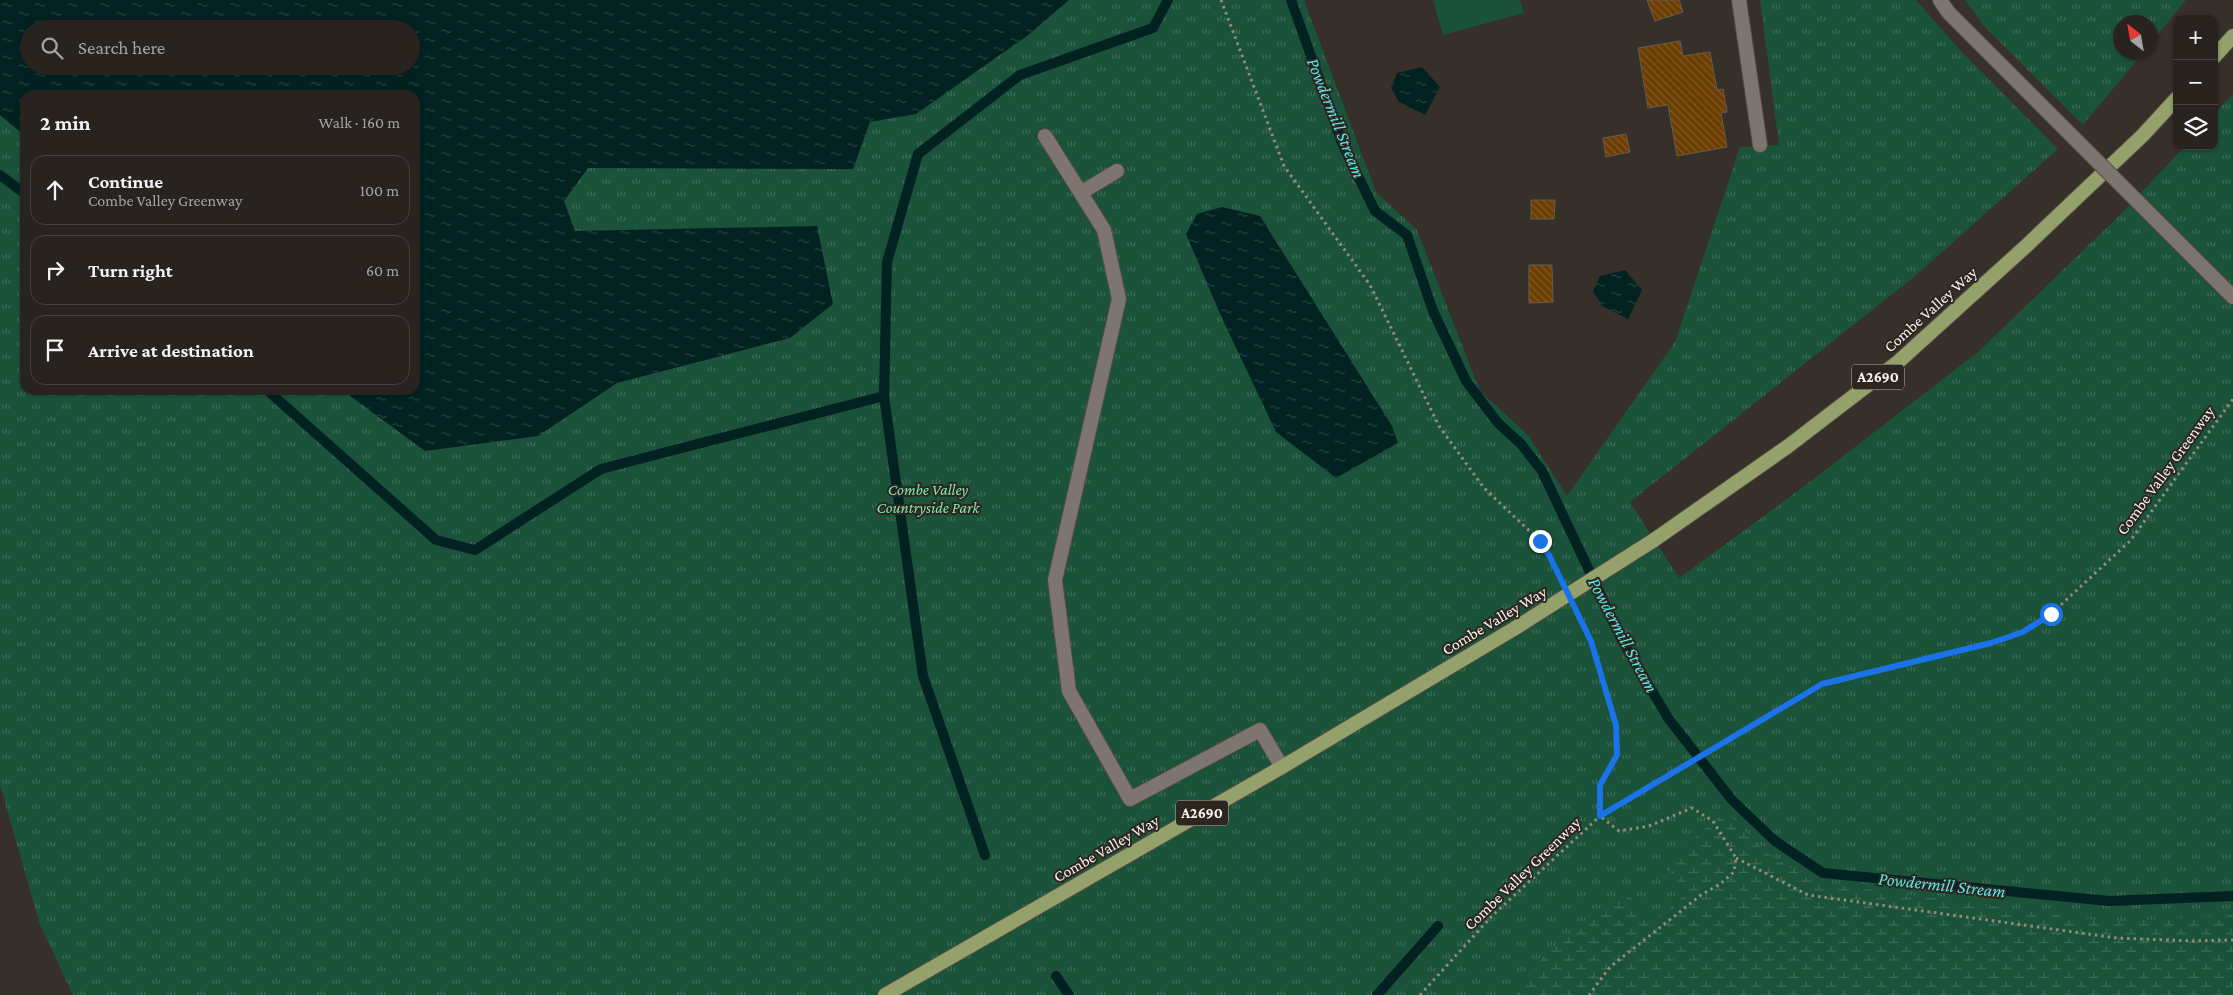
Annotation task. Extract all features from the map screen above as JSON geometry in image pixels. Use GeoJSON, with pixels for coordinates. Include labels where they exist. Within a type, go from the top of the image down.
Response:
{"type":"FeatureCollection","features":[{"type":"Feature","properties":{"kind":"main road"},"geometry":{"type":"LineString","coordinates":[[2218,53],[2233,36]]}},
{"type":"Feature","properties":{"kind":"main road","name":"Combe Valley Way"},"geometry":{"type":"LineString","coordinates":[[885,995],[1282,767],[1517,627],[1654,540],[1787,447],[1898,362],[2031,242],[2143,135],[2173,102]]}},
{"type":"Feature","properties":{"kind":"lane"},"geometry":{"type":"LineString","coordinates":[[1739,0],[1760,145]]}},
{"type":"Feature","properties":{"kind":"lane"},"geometry":{"type":"LineString","coordinates":[[1940,0],[1948,12],[2229,293]]}},
{"type":"Feature","properties":{"kind":"lane"},"geometry":{"type":"LineString","coordinates":[[1045,136],[1082,192],[1104,230],[1120,299],[1055,580],[1069,691],[1130,799],[1260,730],[1282,767]]}},
{"type":"Feature","properties":{"kind":"lane"},"geometry":{"type":"LineString","coordinates":[[1082,192],[1117,172]]}},
{"type":"Feature","properties":{"kind":"path"},"geometry":{"type":"LineString","coordinates":[[1221,0],[1284,166],[1370,285],[1439,426],[1484,488],[1540,541],[1562,581]]}},
{"type":"Feature","properties":{"kind":"path","name":"Combe Valley Greenway"},"geometry":{"type":"LineString","coordinates":[[1420,995],[1491,916],[1600,816],[1822,684],[1991,643],[2023,632],[2051,614],[2130,541],[2233,399]]}},
{"type":"Feature","properties":{"kind":"path"},"geometry":{"type":"LineString","coordinates":[[1574,606],[1591,641],[1616,725],[1617,755],[1600,785],[1600,816],[1619,831],[1649,826],[1692,808],[1713,821],[1736,858],[1808,895],[2117,938],[2233,940]]}},
{"type":"Feature","properties":{"kind":"path"},"geometry":{"type":"LineString","coordinates":[[1589,995],[1610,967],[1701,895],[1720,884],[1734,872],[1736,858]]}},
{"type":"Feature","properties":{"kind":"green space","name":"Combe Valley Countryside Park"},"geometry":{"type":"Polygon","coordinates":[[[0,0],[1304,0],[1376,192],[1417,230],[1480,391],[1528,435],[1567,496],[1675,342],[1740,147],[1779,145],[1760,0],[1916,0],[1959,49],[2058,149],[1914,277],[1630,502],[1679,578],[1798,491],[1978,352],[2122,213],[2181,150],[2218,150],[2218,110],[2233,94],[2233,995],[73,995],[40,925],[0,785],[0,0]]]}},
{"type":"Feature","properties":{"kind":"green space"},"geometry":{"type":"Polygon","coordinates":[[[1433,0],[1520,0],[1524,13],[1443,35],[1433,0]]]}},
{"type":"Feature","properties":{"kind":"green space"},"geometry":{"type":"Polygon","coordinates":[[[1965,0],[2186,0],[2158,34],[2158,15],[2113,15],[2113,60],[2137,60],[2083,125],[1983,25],[1965,0]]]}},
{"type":"Feature","properties":{"kind":"green space"},"geometry":{"type":"Polygon","coordinates":[[[1726,811],[1765,852],[1814,882],[2110,922],[2233,915],[2233,995],[1517,995],[1546,953],[1624,890],[1652,923],[1686,894],[1665,864],[1726,811]]]}},
{"type":"Feature","properties":{"kind":"water"},"geometry":{"type":"Polygon","coordinates":[[[0,0],[1069,0],[1027,36],[916,114],[870,122],[853,169],[588,168],[564,201],[575,231],[817,226],[833,304],[790,338],[617,383],[538,436],[425,451],[349,395],[420,395],[420,90],[20,90],[20,132],[0,115],[0,0]]]}},
{"type":"Feature","properties":{"kind":"water"},"geometry":{"type":"Polygon","coordinates":[[[1422,67],[1440,87],[1425,115],[1399,102],[1391,88],[1397,73],[1422,67]]]}},
{"type":"Feature","properties":{"kind":"water"},"geometry":{"type":"Polygon","coordinates":[[[1222,207],[1260,216],[1392,426],[1398,443],[1336,478],[1276,432],[1221,316],[1186,234],[1197,214],[1222,207]]]}},
{"type":"Feature","properties":{"kind":"water"},"geometry":{"type":"Polygon","coordinates":[[[1625,270],[1642,290],[1628,319],[1602,306],[1593,291],[1600,276],[1625,270]]]}},
{"type":"Feature","properties":{"kind":"building"},"geometry":{"type":"Polygon","coordinates":[[[1647,0],[1679,0],[1683,12],[1655,21],[1647,0]]]}},
{"type":"Feature","properties":{"kind":"building"},"geometry":{"type":"Polygon","coordinates":[[[1680,41],[1683,56],[1710,52],[1717,90],[1723,89],[1727,112],[1721,113],[1727,147],[1677,156],[1668,105],[1648,108],[1638,48],[1680,41]]]}},
{"type":"Feature","properties":{"kind":"building"},"geometry":{"type":"Polygon","coordinates":[[[1626,134],[1630,152],[1606,157],[1603,138],[1626,134]]]}},
{"type":"Feature","properties":{"kind":"building"},"geometry":{"type":"Polygon","coordinates":[[[1531,200],[1555,200],[1554,219],[1531,219],[1531,200]]]}},
{"type":"Feature","properties":{"kind":"building"},"geometry":{"type":"Polygon","coordinates":[[[1529,265],[1552,265],[1553,302],[1529,303],[1529,265]]]}},
{"type":"Feature","properties":{"kind":"waterway"},"geometry":{"type":"LineString","coordinates":[[985,855],[923,676],[884,396],[887,262],[918,154],[1020,75],[1153,28],[1168,0]]}},
{"type":"Feature","properties":{"kind":"waterway","name":"Powdermill Stream"},"geometry":{"type":"LineString","coordinates":[[1291,0],[1342,143],[1375,211],[1407,235],[1433,311],[1466,381],[1498,423],[1521,444],[1542,471],[1622,640],[1668,718],[1732,800],[1775,841],[1823,873],[2109,901],[2233,896]]}},
{"type":"Feature","properties":{"kind":"waterway"},"geometry":{"type":"LineString","coordinates":[[0,175],[20,190]]}},
{"type":"Feature","properties":{"kind":"waterway"},"geometry":{"type":"LineString","coordinates":[[273,395],[436,540],[475,550],[601,469],[884,396]]}},
{"type":"Feature","properties":{"kind":"waterway"},"geometry":{"type":"LineString","coordinates":[[1377,995],[1438,926]]}},
{"type":"Feature","properties":{"kind":"waterway"},"geometry":{"type":"LineString","coordinates":[[1056,976],[1069,995]]}},
{"type":"Feature","properties":{"kind":"route"},"geometry":{"type":"LineString","coordinates":[[1540,541],[1549,555],[1591,641],[1616,725],[1617,755],[1600,785],[1600,816],[1822,684],[1991,643],[2023,632],[2051,614]]}}]}
